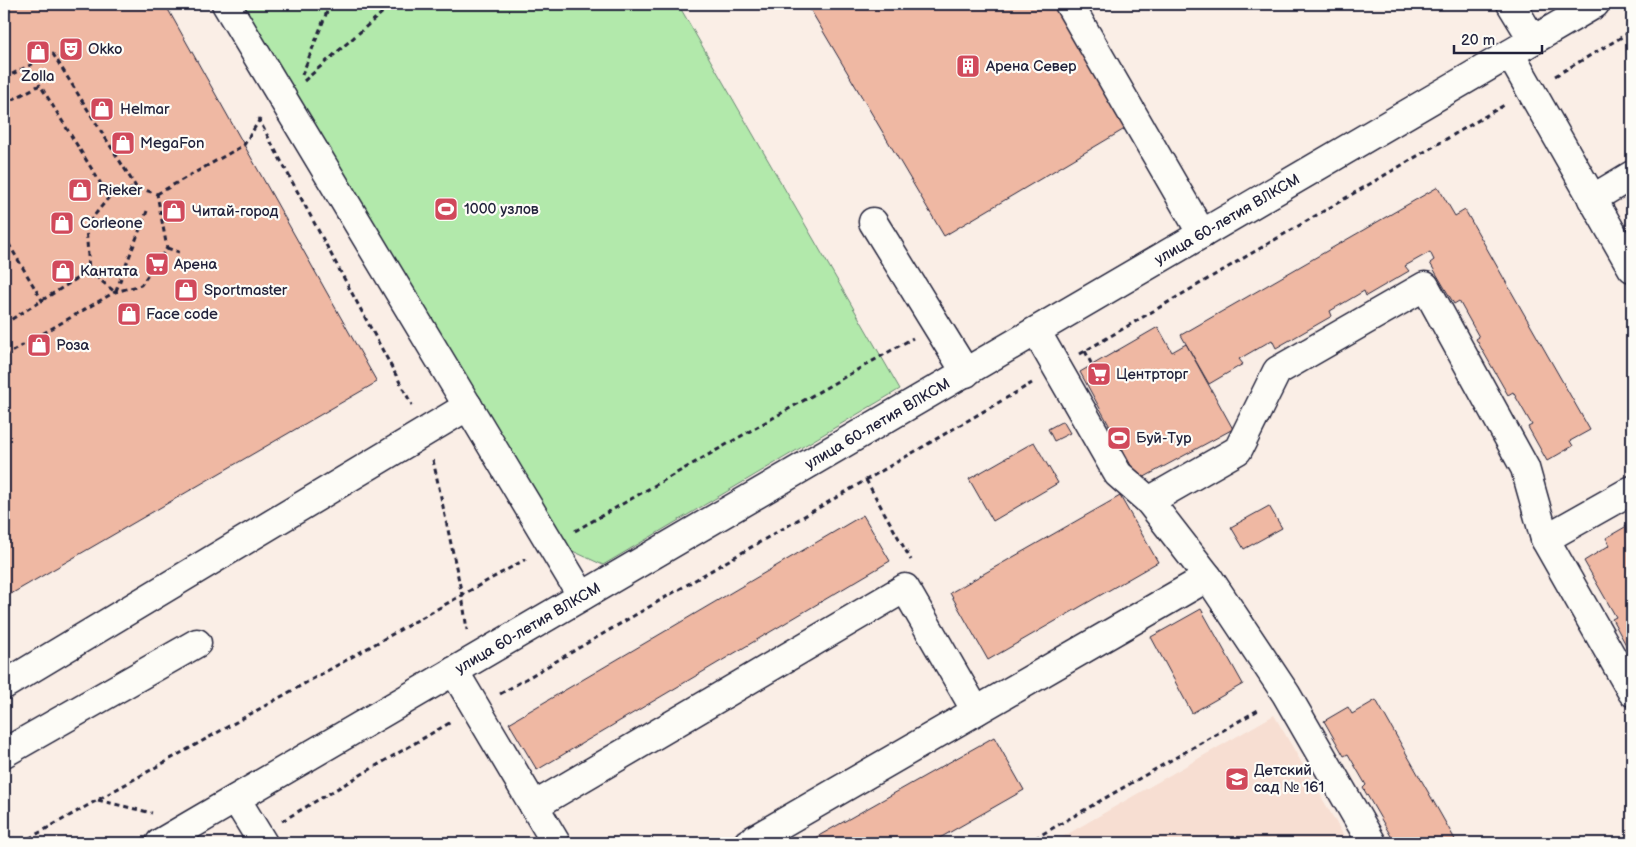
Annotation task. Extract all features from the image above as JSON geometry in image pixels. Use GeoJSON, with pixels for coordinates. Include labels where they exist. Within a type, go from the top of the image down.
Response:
{"type":"FeatureCollection","features":[{"type":"Feature","properties":{"kind":"street"},"geometry":{"type":"LineString","coordinates":[[226,4],[582,596]]}},
{"type":"Feature","properties":{"kind":"street"},"geometry":{"type":"LineString","coordinates":[[1069,4],[1202,234]]}},
{"type":"Feature","properties":{"kind":"street"},"geometry":{"type":"LineString","coordinates":[[1511,4],[1533,40]]}},
{"type":"Feature","properties":{"kind":"street","name":"улица 60-летия ВЛКСМ"},"geometry":{"type":"LineString","coordinates":[[160,843],[1595,4]]}},
{"type":"Feature","properties":{"kind":"street"},"geometry":{"type":"LineString","coordinates":[[1510,54],[1632,268]]}},
{"type":"Feature","properties":{"kind":"street"},"geometry":{"type":"LineString","coordinates":[[1592,199],[1632,175]]}},
{"type":"Feature","properties":{"kind":"street"},"geometry":{"type":"LineString","coordinates":[[873,222],[966,373]]}},
{"type":"Feature","properties":{"kind":"street"},"geometry":{"type":"LineString","coordinates":[[1149,500],[1238,450],[1277,371],[1424,286],[1525,468],[1545,539],[1632,692]]}},
{"type":"Feature","properties":{"kind":"street"},"geometry":{"type":"LineString","coordinates":[[1036,331],[1118,474],[1149,500],[1208,577],[1286,694],[1372,843]]}},
{"type":"Feature","properties":{"kind":"street"},"geometry":{"type":"LineString","coordinates":[[4,685],[468,406]]}},
{"type":"Feature","properties":{"kind":"street"},"geometry":{"type":"LineString","coordinates":[[1545,539],[1632,490]]}},
{"type":"Feature","properties":{"kind":"street"},"geometry":{"type":"LineString","coordinates":[[748,843],[1208,577]]}},
{"type":"Feature","properties":{"kind":"street"},"geometry":{"type":"LineString","coordinates":[[534,806],[905,588],[976,711]]}},
{"type":"Feature","properties":{"kind":"street"},"geometry":{"type":"LineString","coordinates":[[4,753],[197,643]]}},
{"type":"Feature","properties":{"kind":"street"},"geometry":{"type":"LineString","coordinates":[[463,666],[476,708],[556,843]]}},
{"type":"Feature","properties":{"kind":"street"},"geometry":{"type":"LineString","coordinates":[[236,799],[260,839]]}},
{"type":"Feature","properties":{"kind":"path"},"geometry":{"type":"LineString","coordinates":[[330,4],[298,86],[392,4]]}},
{"type":"Feature","properties":{"kind":"path"},"geometry":{"type":"LineString","coordinates":[[260,839],[476,708],[1632,31]]}},
{"type":"Feature","properties":{"kind":"path"},"geometry":{"type":"LineString","coordinates":[[4,78],[53,54],[136,187]]}},
{"type":"Feature","properties":{"kind":"path"},"geometry":{"type":"LineString","coordinates":[[4,104],[40,85],[108,197]]}},
{"type":"Feature","properties":{"kind":"path"},"geometry":{"type":"LineString","coordinates":[[259,119],[426,431],[462,595],[463,666]]}},
{"type":"Feature","properties":{"kind":"path"},"geometry":{"type":"LineString","coordinates":[[115,292],[89,271],[86,226],[108,197],[136,187],[157,194],[244,145]]}},
{"type":"Feature","properties":{"kind":"path"},"geometry":{"type":"LineString","coordinates":[[4,356],[115,292],[141,285],[167,248],[157,194]]}},
{"type":"Feature","properties":{"kind":"path"},"geometry":{"type":"LineString","coordinates":[[115,292],[147,211]]}},
{"type":"Feature","properties":{"kind":"path"},"geometry":{"type":"LineString","coordinates":[[4,236],[43,302]]}},
{"type":"Feature","properties":{"kind":"path"},"geometry":{"type":"LineString","coordinates":[[167,248],[179,252]]}},
{"type":"Feature","properties":{"kind":"path"},"geometry":{"type":"LineString","coordinates":[[4,324],[43,302],[89,271]]}},
{"type":"Feature","properties":{"kind":"path"},"geometry":{"type":"LineString","coordinates":[[21,843],[551,545],[937,324]]}},
{"type":"Feature","properties":{"kind":"path"},"geometry":{"type":"LineString","coordinates":[[1085,351],[1092,365]]}},
{"type":"Feature","properties":{"kind":"path"},"geometry":{"type":"LineString","coordinates":[[866,480],[915,566],[905,588]]}},
{"type":"Feature","properties":{"kind":"path"},"geometry":{"type":"LineString","coordinates":[[1027,843],[1286,694]]}},
{"type":"Feature","properties":{"kind":"shaded area","name":"Детский сад № 161"},"geometry":{"type":"Polygon","coordinates":[[[1274,715],[1348,843],[1052,843],[1274,715]]]}},
{"type":"Feature","properties":{"kind":"green space"},"geometry":{"type":"Polygon","coordinates":[[[238,4],[678,4],[900,389],[603,565],[564,547],[238,4]]]}},
{"type":"Feature","properties":{"kind":"building","name":"Арена"},"geometry":{"type":"Polygon","coordinates":[[[4,4],[165,4],[377,382],[4,598],[4,4]]]}},
{"type":"Feature","properties":{"kind":"building","name":"Арена Север"},"geometry":{"type":"Polygon","coordinates":[[[807,4],[1055,4],[1128,127],[944,236],[807,4]]]}},
{"type":"Feature","properties":{"kind":"building"},"geometry":{"type":"Polygon","coordinates":[[[1438,187],[1455,216],[1465,210],[1590,430],[1570,441],[1573,446],[1547,461],[1528,427],[1532,425],[1513,392],[1508,395],[1476,339],[1479,337],[1459,301],[1454,304],[1430,263],[1434,260],[1430,252],[1405,266],[1409,271],[1366,296],[1364,291],[1330,311],[1332,316],[1276,348],[1272,340],[1239,359],[1243,364],[1209,384],[1181,335],[1438,187]]]}},
{"type":"Feature","properties":{"kind":"building"},"geometry":{"type":"Polygon","coordinates":[[[1158,327],[1172,352],[1186,344],[1233,429],[1139,480],[1080,372],[1158,327]]]}},
{"type":"Feature","properties":{"kind":"building"},"geometry":{"type":"Polygon","coordinates":[[[1063,421],[1070,433],[1054,441],[1048,429],[1063,421]]]}},
{"type":"Feature","properties":{"kind":"building"},"geometry":{"type":"Polygon","coordinates":[[[1034,442],[1058,483],[993,521],[969,479],[1034,442]]]}},
{"type":"Feature","properties":{"kind":"building"},"geometry":{"type":"Polygon","coordinates":[[[1120,496],[1158,562],[988,660],[950,593],[1120,496]]]}},
{"type":"Feature","properties":{"kind":"building"},"geometry":{"type":"Polygon","coordinates":[[[1269,506],[1282,528],[1244,549],[1231,527],[1269,506]]]}},
{"type":"Feature","properties":{"kind":"building"},"geometry":{"type":"Polygon","coordinates":[[[863,515],[890,561],[537,770],[509,723],[863,515]]]}},
{"type":"Feature","properties":{"kind":"building"},"geometry":{"type":"Polygon","coordinates":[[[1632,523],[1632,656],[1612,619],[1616,617],[1584,561],[1610,545],[1606,538],[1632,523]]]}},
{"type":"Feature","properties":{"kind":"building"},"geometry":{"type":"Polygon","coordinates":[[[1201,609],[1243,684],[1192,713],[1151,637],[1201,609]]]}},
{"type":"Feature","properties":{"kind":"building"},"geometry":{"type":"Polygon","coordinates":[[[1376,700],[1457,843],[1395,843],[1363,788],[1366,785],[1348,754],[1344,756],[1324,721],[1348,707],[1352,714],[1376,700]]]}},
{"type":"Feature","properties":{"kind":"building"},"geometry":{"type":"Polygon","coordinates":[[[994,737],[1024,790],[931,843],[806,843],[994,737]]]}},
{"type":"Feature","properties":{"kind":"place","name":"Okko"},"geometry":{"type":"Point","coordinates":[71,49]}},
{"type":"Feature","properties":{"kind":"place","name":"Zolla"},"geometry":{"type":"Point","coordinates":[38,52]}},
{"type":"Feature","properties":{"kind":"place","name":"Арена Север"},"geometry":{"type":"Point","coordinates":[968,66]}},
{"type":"Feature","properties":{"kind":"place","name":"Helmar"},"geometry":{"type":"Point","coordinates":[102,109]}},
{"type":"Feature","properties":{"kind":"place","name":"MegaFon"},"geometry":{"type":"Point","coordinates":[123,143]}},
{"type":"Feature","properties":{"kind":"place","name":"Rieker"},"geometry":{"type":"Point","coordinates":[80,190]}},
{"type":"Feature","properties":{"kind":"place","name":"1000 узлов"},"geometry":{"type":"Point","coordinates":[446,209]}},
{"type":"Feature","properties":{"kind":"place","name":"Читай-город"},"geometry":{"type":"Point","coordinates":[174,211]}},
{"type":"Feature","properties":{"kind":"place","name":"Corleone"},"geometry":{"type":"Point","coordinates":[62,223]}},
{"type":"Feature","properties":{"kind":"place","name":"Арена"},"geometry":{"type":"Point","coordinates":[157,264]}},
{"type":"Feature","properties":{"kind":"place","name":"Кантата"},"geometry":{"type":"Point","coordinates":[63,271]}},
{"type":"Feature","properties":{"kind":"place","name":"Sportmaster"},"geometry":{"type":"Point","coordinates":[186,290]}},
{"type":"Feature","properties":{"kind":"place","name":"Face code"},"geometry":{"type":"Point","coordinates":[129,314]}},
{"type":"Feature","properties":{"kind":"place","name":"Роза"},"geometry":{"type":"Point","coordinates":[39,345]}},
{"type":"Feature","properties":{"kind":"place","name":"Центрторг"},"geometry":{"type":"Point","coordinates":[1099,374]}},
{"type":"Feature","properties":{"kind":"place","name":"Буй-Тур"},"geometry":{"type":"Point","coordinates":[1119,438]}},
{"type":"Feature","properties":{"kind":"place","name":"Детский сад № 161"},"geometry":{"type":"Point","coordinates":[1237,779]}}]}
